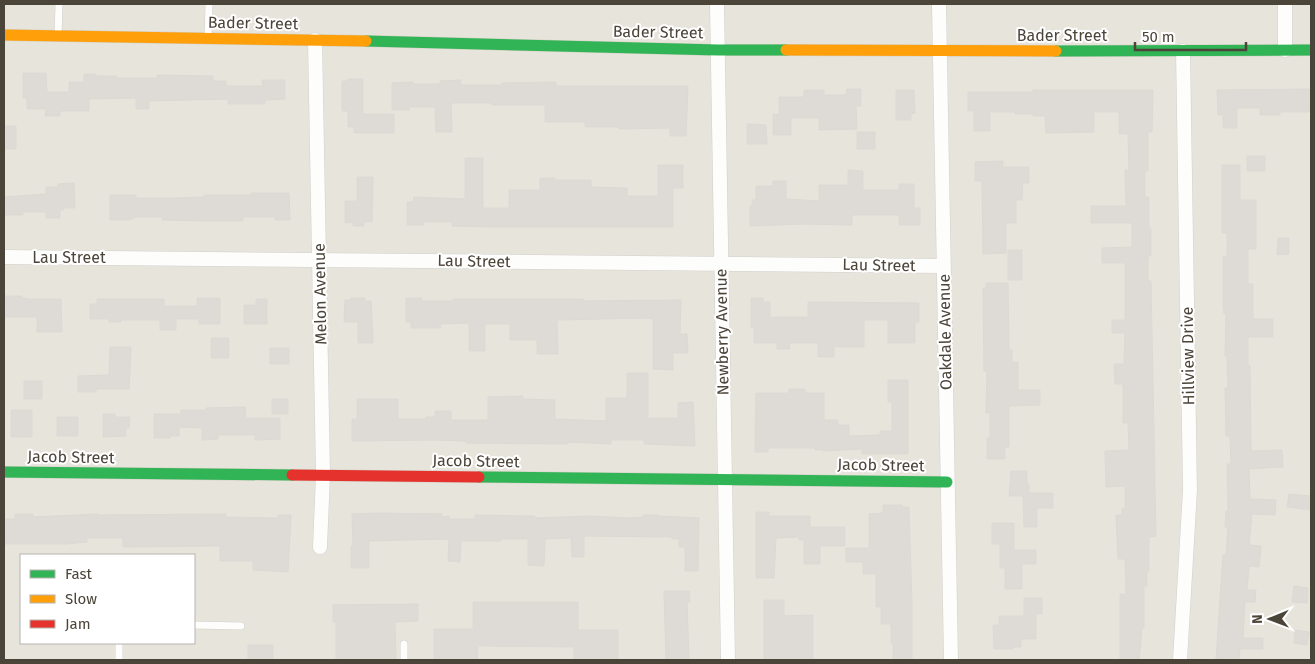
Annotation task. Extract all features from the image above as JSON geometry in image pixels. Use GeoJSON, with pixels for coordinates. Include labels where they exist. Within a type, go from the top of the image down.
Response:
{"type":"FeatureCollection","features":[{"type":"Feature","properties":{"kind":"street","name":"Newberry Avenue"},"geometry":{"type":"LineString","coordinates":[[717,4],[728,660]]}},
{"type":"Feature","properties":{"kind":"street","name":"Oakdale Avenue"},"geometry":{"type":"LineString","coordinates":[[939,4],[950,660]]}},
{"type":"Feature","properties":{"kind":"street"},"geometry":{"type":"LineString","coordinates":[[1285,4],[1285,50]]}},
{"type":"Feature","properties":{"kind":"street","name":"Bader Street"},"geometry":{"type":"LineString","coordinates":[[4,35],[315,40],[718,50],[1311,50]]}},
{"type":"Feature","properties":{"kind":"street","name":"Melon Avenue"},"geometry":{"type":"LineString","coordinates":[[315,40],[323,475],[320,547]]}},
{"type":"Feature","properties":{"kind":"street","name":"Hillview Drive"},"geometry":{"type":"LineString","coordinates":[[1180,660],[1190,490],[1182,51]]}},
{"type":"Feature","properties":{"kind":"street","name":"Lau Street"},"geometry":{"type":"LineString","coordinates":[[4,257],[943,266]]}},
{"type":"Feature","properties":{"kind":"street","name":"Jacob Street"},"geometry":{"type":"LineString","coordinates":[[4,472],[947,482]]}},
{"type":"Feature","properties":{"kind":"lane"},"geometry":{"type":"LineString","coordinates":[[58,36],[59,4]]}},
{"type":"Feature","properties":{"kind":"lane"},"geometry":{"type":"LineString","coordinates":[[208,38],[209,4]]}},
{"type":"Feature","properties":{"kind":"lane"},"geometry":{"type":"LineString","coordinates":[[195,625],[241,626]]}},
{"type":"Feature","properties":{"kind":"lane"},"geometry":{"type":"LineString","coordinates":[[119,644],[119,660]]}},
{"type":"Feature","properties":{"kind":"lane"},"geometry":{"type":"LineString","coordinates":[[404,644],[404,660]]}},
{"type":"Feature","properties":{"kind":"shaded area"},"geometry":{"type":"Polygon","coordinates":[[[4,4],[1311,4],[1311,660],[4,660],[4,4]]]}},
{"type":"Feature","properties":{"kind":"building"},"geometry":{"type":"Polygon","coordinates":[[[23,73],[46,73],[47,92],[69,92],[69,82],[84,82],[84,74],[117,76],[117,78],[157,78],[157,75],[213,76],[213,81],[226,81],[226,86],[263,86],[262,80],[285,80],[285,99],[265,100],[265,104],[228,104],[229,99],[149,101],[149,109],[136,109],[136,98],[89,99],[89,111],[60,111],[60,116],[45,116],[46,109],[27,109],[27,98],[23,98],[23,73]]]}},
{"type":"Feature","properties":{"kind":"building"},"geometry":{"type":"Polygon","coordinates":[[[348,79],[363,79],[363,114],[394,114],[394,133],[354,133],[354,127],[348,127],[348,111],[342,111],[342,81],[348,81],[348,79]]]}},
{"type":"Feature","properties":{"kind":"building"},"geometry":{"type":"Polygon","coordinates":[[[461,80],[461,85],[556,82],[556,86],[688,86],[686,136],[670,136],[670,128],[619,129],[619,127],[585,127],[585,122],[545,122],[545,105],[451,103],[452,132],[436,132],[435,107],[409,107],[409,110],[392,110],[392,83],[440,84],[440,81],[461,80]]]}},
{"type":"Feature","properties":{"kind":"building"},"geometry":{"type":"Polygon","coordinates":[[[847,89],[861,89],[861,106],[856,106],[857,129],[819,130],[819,118],[791,118],[791,135],[773,135],[773,114],[779,115],[779,97],[804,97],[804,90],[824,90],[824,95],[846,95],[847,89]]]}},
{"type":"Feature","properties":{"kind":"building"},"geometry":{"type":"Polygon","coordinates":[[[1311,89],[1311,112],[1280,112],[1280,115],[1260,115],[1260,108],[1237,108],[1237,128],[1223,128],[1223,115],[1218,115],[1217,90],[1311,89]]]}},
{"type":"Feature","properties":{"kind":"building"},"geometry":{"type":"Polygon","coordinates":[[[896,90],[914,90],[915,113],[911,114],[911,120],[896,120],[896,90]]]}},
{"type":"Feature","properties":{"kind":"building"},"geometry":{"type":"Polygon","coordinates":[[[1033,90],[1153,90],[1152,132],[1148,132],[1148,171],[1145,171],[1145,197],[1149,197],[1149,228],[1151,228],[1151,256],[1148,256],[1148,281],[1151,281],[1156,536],[1149,537],[1149,571],[1147,571],[1147,586],[1144,586],[1144,628],[1142,628],[1139,660],[1120,660],[1120,594],[1126,594],[1125,559],[1118,559],[1116,515],[1122,515],[1122,509],[1125,508],[1125,486],[1106,487],[1105,451],[1129,450],[1128,423],[1123,423],[1123,384],[1115,384],[1114,364],[1124,364],[1125,333],[1112,333],[1112,320],[1125,320],[1125,263],[1102,263],[1102,248],[1132,247],[1132,223],[1091,223],[1091,206],[1126,206],[1125,170],[1129,170],[1128,134],[1119,134],[1119,112],[1094,112],[1094,132],[1046,133],[1045,116],[1015,114],[1015,112],[990,112],[990,131],[974,131],[974,111],[968,111],[968,92],[1033,92],[1033,90]]]}},
{"type":"Feature","properties":{"kind":"building"},"geometry":{"type":"Polygon","coordinates":[[[747,124],[766,125],[767,144],[747,144],[747,124]]]}},
{"type":"Feature","properties":{"kind":"building"},"geometry":{"type":"Polygon","coordinates":[[[4,126],[16,126],[16,149],[4,149],[4,126]]]}},
{"type":"Feature","properties":{"kind":"building"},"geometry":{"type":"Polygon","coordinates":[[[857,132],[875,132],[875,149],[857,149],[857,132]]]}},
{"type":"Feature","properties":{"kind":"building"},"geometry":{"type":"Polygon","coordinates":[[[1247,156],[1265,156],[1265,171],[1247,171],[1247,156]]]}},
{"type":"Feature","properties":{"kind":"building"},"geometry":{"type":"Polygon","coordinates":[[[465,158],[483,158],[483,208],[509,208],[509,190],[540,190],[540,178],[591,180],[591,187],[627,188],[627,196],[658,196],[658,165],[683,165],[683,188],[673,188],[673,227],[492,227],[452,226],[452,222],[424,222],[424,225],[407,225],[407,202],[413,202],[414,197],[465,199],[465,158]]]}},
{"type":"Feature","properties":{"kind":"building"},"geometry":{"type":"Polygon","coordinates":[[[1003,161],[1003,167],[1029,167],[1029,183],[1023,183],[1022,200],[1016,200],[1016,223],[1006,223],[1006,253],[983,254],[982,181],[975,181],[975,162],[1003,161]]]}},
{"type":"Feature","properties":{"kind":"building"},"geometry":{"type":"Polygon","coordinates":[[[1222,165],[1240,165],[1240,200],[1256,200],[1256,249],[1248,249],[1248,284],[1253,284],[1253,319],[1273,319],[1273,337],[1248,337],[1251,451],[1282,450],[1283,467],[1249,469],[1250,499],[1276,500],[1275,515],[1252,514],[1249,545],[1261,546],[1259,567],[1249,566],[1247,590],[1256,590],[1255,602],[1245,602],[1243,638],[1263,638],[1263,649],[1240,649],[1239,660],[1216,659],[1223,555],[1226,555],[1228,527],[1225,527],[1226,511],[1228,511],[1227,464],[1231,464],[1230,436],[1226,436],[1225,388],[1228,388],[1227,356],[1225,356],[1226,314],[1224,314],[1223,302],[1223,257],[1227,256],[1227,233],[1222,233],[1222,165]]]}},
{"type":"Feature","properties":{"kind":"building"},"geometry":{"type":"Polygon","coordinates":[[[848,170],[863,171],[863,190],[899,190],[899,184],[914,184],[914,208],[920,208],[920,225],[899,225],[899,215],[852,215],[852,225],[750,226],[750,206],[752,206],[752,200],[756,200],[756,186],[773,186],[773,181],[786,181],[786,199],[819,201],[819,185],[848,185],[848,170]]]}},
{"type":"Feature","properties":{"kind":"building"},"geometry":{"type":"Polygon","coordinates":[[[357,177],[373,177],[372,222],[364,222],[364,226],[353,226],[353,222],[345,223],[345,201],[357,201],[357,177]]]}},
{"type":"Feature","properties":{"kind":"building"},"geometry":{"type":"Polygon","coordinates":[[[74,183],[75,208],[60,210],[60,218],[46,218],[46,212],[23,212],[23,215],[4,215],[4,197],[46,194],[46,187],[58,187],[58,184],[74,183]]]}},
{"type":"Feature","properties":{"kind":"building"},"geometry":{"type":"Polygon","coordinates":[[[251,193],[289,193],[290,220],[275,220],[275,217],[243,217],[243,221],[204,221],[162,220],[162,217],[136,217],[129,220],[110,220],[110,195],[136,195],[136,198],[175,198],[204,197],[204,195],[251,195],[251,193]]]}},
{"type":"Feature","properties":{"kind":"building"},"geometry":{"type":"Polygon","coordinates":[[[1278,238],[1289,238],[1289,254],[1277,255],[1278,238]]]}},
{"type":"Feature","properties":{"kind":"building"},"geometry":{"type":"Polygon","coordinates":[[[1008,250],[1022,250],[1022,280],[1008,280],[1008,250]]]}},
{"type":"Feature","properties":{"kind":"building"},"geometry":{"type":"Polygon","coordinates":[[[986,283],[1008,283],[1009,350],[1012,350],[1012,362],[1018,362],[1018,390],[1040,390],[1040,405],[1009,406],[1009,447],[1005,447],[1005,459],[987,459],[987,438],[990,438],[990,413],[986,413],[987,371],[984,371],[983,288],[986,288],[986,283]]]}},
{"type":"Feature","properties":{"kind":"building"},"geometry":{"type":"Polygon","coordinates":[[[4,296],[22,296],[22,298],[28,299],[61,299],[62,332],[37,332],[37,317],[4,317],[4,296]]]}},
{"type":"Feature","properties":{"kind":"building"},"geometry":{"type":"Polygon","coordinates":[[[197,298],[220,298],[220,324],[199,324],[199,319],[176,319],[176,330],[160,330],[160,320],[121,320],[121,322],[109,322],[109,319],[90,319],[90,304],[97,304],[97,299],[164,299],[164,306],[197,306],[197,298]]]}},
{"type":"Feature","properties":{"kind":"building"},"geometry":{"type":"Polygon","coordinates":[[[351,298],[365,298],[365,301],[371,301],[373,343],[358,343],[358,322],[344,322],[345,300],[351,300],[351,298]]]}},
{"type":"Feature","properties":{"kind":"building"},"geometry":{"type":"Polygon","coordinates":[[[406,298],[422,298],[422,301],[453,301],[453,299],[681,300],[680,334],[687,334],[688,353],[673,353],[673,370],[653,369],[653,319],[649,318],[557,320],[558,354],[537,354],[537,340],[510,340],[510,324],[485,324],[485,351],[469,351],[469,323],[440,324],[441,328],[411,328],[411,322],[406,322],[406,298]]]}},
{"type":"Feature","properties":{"kind":"building"},"geometry":{"type":"Polygon","coordinates":[[[751,298],[763,298],[763,302],[770,302],[770,317],[808,317],[808,302],[919,303],[919,322],[915,322],[915,343],[888,343],[888,320],[864,320],[864,347],[834,347],[834,357],[818,357],[818,343],[789,343],[790,349],[777,349],[777,343],[754,343],[754,328],[751,328],[751,298]]]}},
{"type":"Feature","properties":{"kind":"building"},"geometry":{"type":"Polygon","coordinates":[[[256,299],[267,299],[267,324],[244,324],[244,305],[256,305],[256,299]]]}},
{"type":"Feature","properties":{"kind":"building"},"geometry":{"type":"Polygon","coordinates":[[[211,338],[229,338],[229,358],[211,358],[211,338]]]}},
{"type":"Feature","properties":{"kind":"building"},"geometry":{"type":"Polygon","coordinates":[[[110,347],[131,347],[129,389],[96,389],[96,392],[78,392],[78,376],[109,375],[110,347]]]}},
{"type":"Feature","properties":{"kind":"building"},"geometry":{"type":"Polygon","coordinates":[[[270,348],[289,348],[289,364],[270,364],[270,348]]]}},
{"type":"Feature","properties":{"kind":"building"},"geometry":{"type":"Polygon","coordinates":[[[627,373],[648,373],[648,418],[678,418],[678,403],[693,402],[695,446],[644,444],[644,440],[611,440],[611,444],[568,442],[568,444],[466,443],[466,441],[434,440],[352,441],[352,419],[357,419],[357,399],[398,399],[398,419],[426,419],[426,417],[435,417],[435,411],[451,411],[451,420],[488,420],[488,397],[523,396],[523,399],[555,400],[555,419],[606,421],[606,398],[627,398],[627,373]]]}},
{"type":"Feature","properties":{"kind":"building"},"geometry":{"type":"Polygon","coordinates":[[[888,380],[908,380],[908,454],[862,454],[862,449],[823,451],[815,450],[815,448],[768,448],[768,452],[755,452],[756,393],[789,393],[789,389],[805,389],[805,393],[824,393],[824,420],[838,420],[838,425],[849,425],[849,436],[880,435],[880,431],[892,431],[892,402],[888,402],[888,380]]]}},
{"type":"Feature","properties":{"kind":"building"},"geometry":{"type":"Polygon","coordinates":[[[24,381],[42,381],[42,399],[24,399],[24,381]]]}},
{"type":"Feature","properties":{"kind":"building"},"geometry":{"type":"Polygon","coordinates":[[[272,399],[288,399],[288,414],[272,414],[272,399]]]}},
{"type":"Feature","properties":{"kind":"building"},"geometry":{"type":"Polygon","coordinates":[[[245,407],[246,418],[280,418],[280,439],[255,440],[255,435],[218,435],[218,439],[202,440],[202,428],[179,427],[179,436],[154,438],[154,414],[181,414],[181,410],[245,407]]]}},
{"type":"Feature","properties":{"kind":"building"},"geometry":{"type":"Polygon","coordinates":[[[11,410],[32,410],[32,437],[11,437],[11,410]]]}},
{"type":"Feature","properties":{"kind":"building"},"geometry":{"type":"Polygon","coordinates":[[[103,414],[115,414],[115,417],[130,417],[129,428],[126,428],[126,436],[103,437],[103,414]]]}},
{"type":"Feature","properties":{"kind":"building"},"geometry":{"type":"Polygon","coordinates":[[[57,417],[78,417],[78,436],[57,436],[57,417]]]}},
{"type":"Feature","properties":{"kind":"building"},"geometry":{"type":"Polygon","coordinates":[[[1011,471],[1027,471],[1029,493],[1053,493],[1053,508],[1037,508],[1037,527],[1024,527],[1023,496],[1009,496],[1011,471]]]}},
{"type":"Feature","properties":{"kind":"building"},"geometry":{"type":"Polygon","coordinates":[[[1289,494],[1311,496],[1311,510],[1287,507],[1289,494]]]}},
{"type":"Feature","properties":{"kind":"building"},"geometry":{"type":"Polygon","coordinates":[[[883,505],[909,507],[912,660],[893,660],[891,624],[881,624],[881,607],[876,607],[876,574],[863,574],[863,562],[846,562],[846,548],[869,548],[869,514],[883,513],[883,505]]]}},
{"type":"Feature","properties":{"kind":"building"},"geometry":{"type":"Polygon","coordinates":[[[756,512],[769,512],[768,516],[810,516],[810,527],[845,527],[845,546],[820,546],[820,564],[804,564],[804,540],[799,540],[799,537],[776,538],[774,578],[756,578],[756,512]]]}},
{"type":"Feature","properties":{"kind":"building"},"geometry":{"type":"Polygon","coordinates":[[[15,514],[33,514],[33,517],[98,514],[226,514],[226,517],[278,518],[278,515],[291,515],[288,572],[253,570],[253,561],[220,561],[220,546],[123,547],[123,538],[87,538],[87,542],[66,544],[4,544],[4,519],[15,519],[15,514]]]}},
{"type":"Feature","properties":{"kind":"building"},"geometry":{"type":"Polygon","coordinates":[[[352,514],[442,514],[442,517],[449,516],[449,519],[475,519],[475,515],[535,516],[535,518],[589,516],[629,518],[643,517],[643,515],[658,515],[699,518],[698,571],[685,571],[685,547],[679,547],[679,539],[672,539],[672,537],[584,536],[584,557],[572,557],[571,538],[545,539],[544,566],[528,565],[528,539],[461,541],[460,562],[448,561],[449,539],[369,541],[369,568],[351,568],[351,546],[353,546],[352,514]]]}},
{"type":"Feature","properties":{"kind":"building"},"geometry":{"type":"Polygon","coordinates":[[[992,523],[1014,523],[1014,550],[1036,550],[1036,564],[1022,564],[1022,589],[1005,589],[1005,568],[1000,568],[1000,544],[992,544],[992,523]]]}},
{"type":"Feature","properties":{"kind":"building"},"geometry":{"type":"Polygon","coordinates":[[[1294,586],[1308,588],[1307,603],[1292,602],[1294,586]]]}},
{"type":"Feature","properties":{"kind":"building"},"geometry":{"type":"Polygon","coordinates":[[[664,591],[689,591],[690,602],[687,602],[689,660],[666,660],[664,591]]]}},
{"type":"Feature","properties":{"kind":"building"},"geometry":{"type":"Polygon","coordinates":[[[1024,598],[1042,598],[1042,614],[1036,614],[1036,639],[1021,639],[1021,647],[1013,647],[1013,649],[994,649],[993,625],[999,625],[999,616],[1024,616],[1024,598]]]}},
{"type":"Feature","properties":{"kind":"building"},"geometry":{"type":"Polygon","coordinates":[[[764,600],[784,600],[784,616],[813,615],[813,660],[764,660],[764,600]]]}},
{"type":"Feature","properties":{"kind":"building"},"geometry":{"type":"Polygon","coordinates":[[[473,602],[578,602],[578,630],[618,630],[618,660],[574,660],[574,647],[478,646],[477,660],[434,660],[434,629],[473,629],[473,602]]]}},
{"type":"Feature","properties":{"kind":"building"},"geometry":{"type":"Polygon","coordinates":[[[418,604],[418,621],[395,622],[396,660],[336,660],[336,622],[333,622],[333,605],[418,604]]]}},
{"type":"Feature","properties":{"kind":"building"},"geometry":{"type":"Polygon","coordinates":[[[1295,630],[1309,632],[1307,645],[1294,643],[1295,630]]]}},
{"type":"Feature","properties":{"kind":"building"},"geometry":{"type":"Polygon","coordinates":[[[248,645],[273,645],[273,660],[248,660],[248,645]]]}},
{"type":"Feature","properties":{"kind":"traffic: fast"},"geometry":{"type":"LineString","coordinates":[[366,41],[786,50]]}},
{"type":"Feature","properties":{"kind":"traffic: fast"},"geometry":{"type":"LineString","coordinates":[[1056,51],[1311,50]]}},
{"type":"Feature","properties":{"kind":"traffic: fast"},"geometry":{"type":"LineString","coordinates":[[4,472],[292,475]]}},
{"type":"Feature","properties":{"kind":"traffic: fast"},"geometry":{"type":"LineString","coordinates":[[479,477],[947,482]]}},
{"type":"Feature","properties":{"kind":"traffic: slow"},"geometry":{"type":"LineString","coordinates":[[4,35],[366,41]]}},
{"type":"Feature","properties":{"kind":"traffic: slow"},"geometry":{"type":"LineString","coordinates":[[786,50],[1056,51]]}},
{"type":"Feature","properties":{"kind":"traffic: jam"},"geometry":{"type":"LineString","coordinates":[[292,475],[479,477]]}}]}
